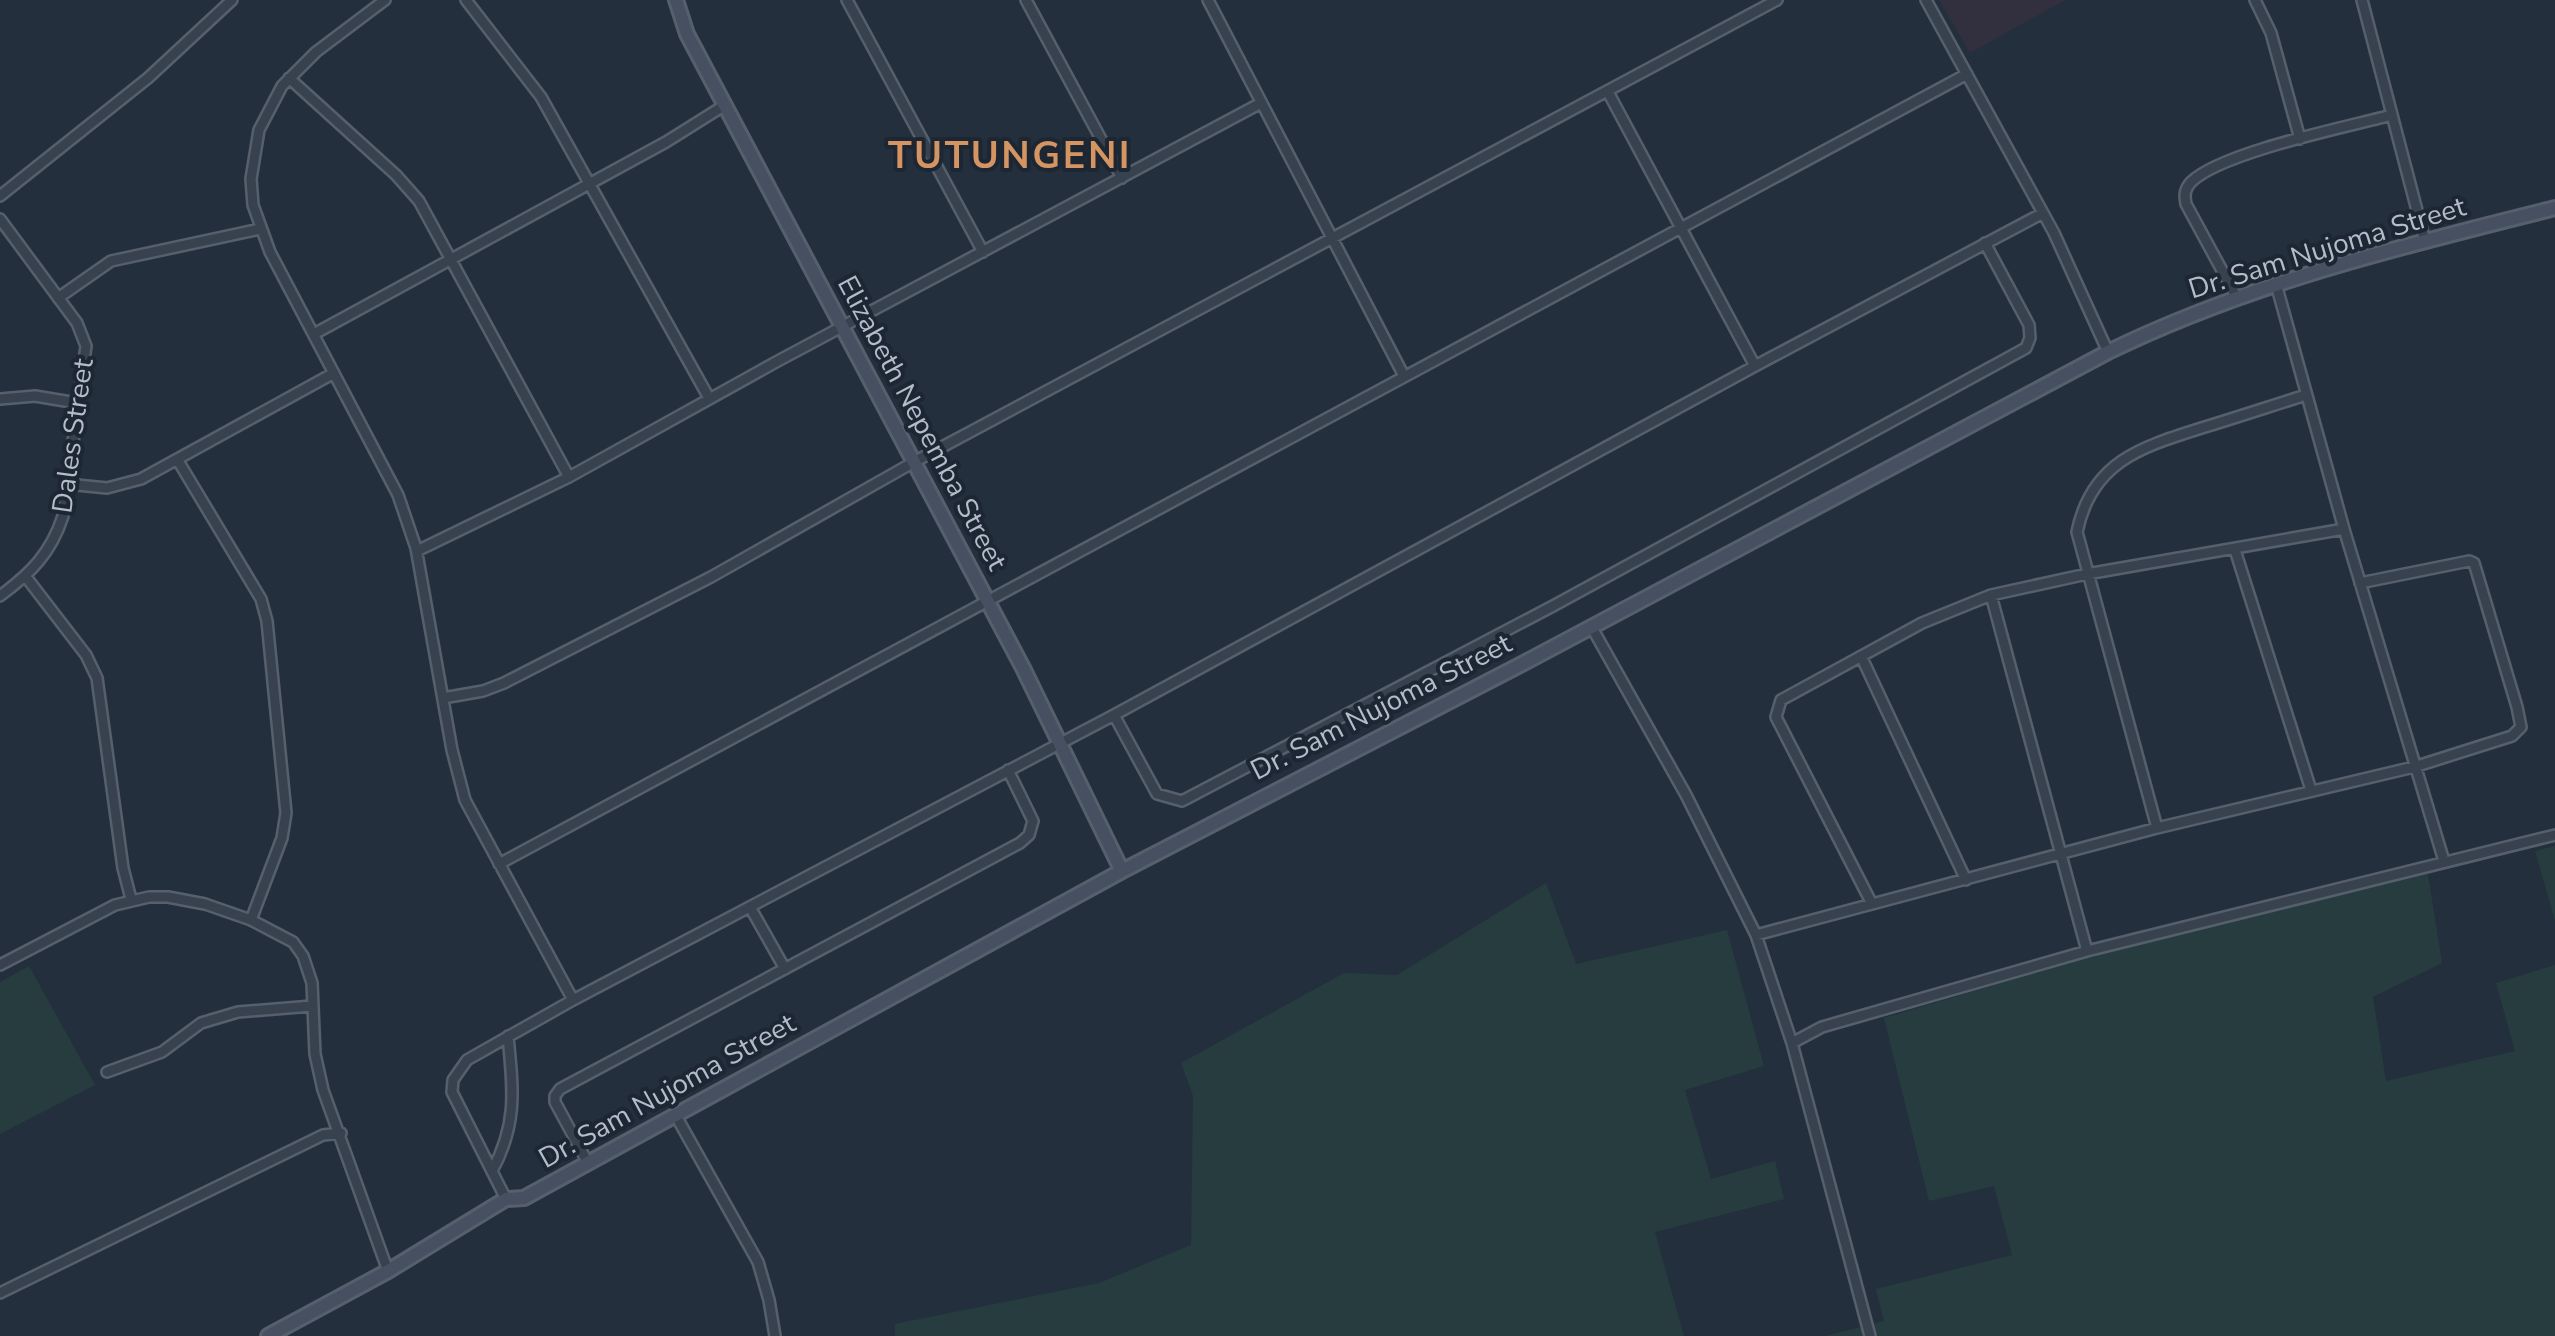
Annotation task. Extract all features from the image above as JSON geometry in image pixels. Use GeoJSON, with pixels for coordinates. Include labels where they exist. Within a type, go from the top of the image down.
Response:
{"type":"FeatureCollection","features":[{"type":"Feature","properties":{"kind":"street"},"geometry":{"type":"LineString","coordinates":[[0,196],[148,78],[232,0]]}},
{"type":"Feature","properties":{"kind":"street"},"geometry":{"type":"LineString","coordinates":[[384,0],[316,52],[289,78],[268,108],[253,156],[253,205],[260,229],[398,495],[417,551],[462,789],[573,1000]]}},
{"type":"Feature","properties":{"kind":"street"},"geometry":{"type":"LineString","coordinates":[[466,0],[542,97],[709,398]]}},
{"type":"Feature","properties":{"kind":"street"},"geometry":{"type":"LineString","coordinates":[[847,0],[983,252]]}},
{"type":"Feature","properties":{"kind":"street"},"geometry":{"type":"LineString","coordinates":[[1026,0],[1122,178]]}},
{"type":"Feature","properties":{"kind":"street"},"geometry":{"type":"LineString","coordinates":[[1208,0],[1404,376]]}},
{"type":"Feature","properties":{"kind":"street"},"geometry":{"type":"LineString","coordinates":[[1746,0],[1753,13]]}},
{"type":"Feature","properties":{"kind":"street"},"geometry":{"type":"LineString","coordinates":[[443,698],[504,683],[712,577],[914,462],[1777,0]]}},
{"type":"Feature","properties":{"kind":"street"},"geometry":{"type":"LineString","coordinates":[[1926,0],[2043,214],[2108,352]]}},
{"type":"Feature","properties":{"kind":"street"},"geometry":{"type":"LineString","coordinates":[[2255,0],[2271,33],[2300,139]]}},
{"type":"Feature","properties":{"kind":"street"},"geometry":{"type":"LineString","coordinates":[[2362,0],[2425,241]]}},
{"type":"Feature","properties":{"kind":"street","name":"Elizabeth Nepemba Street"},"geometry":{"type":"LineString","coordinates":[[674,3],[724,105],[987,600],[1122,871]]}},
{"type":"Feature","properties":{"kind":"street"},"geometry":{"type":"LineString","coordinates":[[499,864],[1966,74]]}},
{"type":"Feature","properties":{"kind":"street"},"geometry":{"type":"LineString","coordinates":[[289,78],[420,201],[569,476]]}},
{"type":"Feature","properties":{"kind":"street"},"geometry":{"type":"LineString","coordinates":[[1608,92],[1755,366]]}},
{"type":"Feature","properties":{"kind":"street"},"geometry":{"type":"LineString","coordinates":[[417,551],[569,476],[1261,104]]}},
{"type":"Feature","properties":{"kind":"street"},"geometry":{"type":"LineString","coordinates":[[314,334],[590,184],[724,105]]}},
{"type":"Feature","properties":{"kind":"street"},"geometry":{"type":"LineString","coordinates":[[2237,298],[2186,204],[2184,194],[2188,185],[2221,165],[2392,115]]}},
{"type":"Feature","properties":{"kind":"street","name":"Dr. Sam Nujoma Street"},"geometry":{"type":"LineString","coordinates":[[268,1336],[388,1271],[506,1199],[524,1198],[1122,871],[2164,324],[2276,284],[2555,208]]}},
{"type":"Feature","properties":{"kind":"street"},"geometry":{"type":"LineString","coordinates":[[506,1199],[456,1104],[453,1080],[467,1060],[2043,214]]}},
{"type":"Feature","properties":{"kind":"street","name":"Dales Street"},"geometry":{"type":"LineString","coordinates":[[0,219],[81,329],[86,346],[58,532],[40,563],[0,596]]}},
{"type":"Feature","properties":{"kind":"street"},"geometry":{"type":"LineString","coordinates":[[58,298],[112,261],[260,229]]}},
{"type":"Feature","properties":{"kind":"street"},"geometry":{"type":"LineString","coordinates":[[1114,715],[1157,794],[1182,801],[1553,606],[2026,348],[2029,326],[1985,243]]}},
{"type":"Feature","properties":{"kind":"street"},"geometry":{"type":"LineString","coordinates":[[2276,284],[2444,861]]}},
{"type":"Feature","properties":{"kind":"street"},"geometry":{"type":"LineString","coordinates":[[67,484],[124,486],[334,373]]}},
{"type":"Feature","properties":{"kind":"street"},"geometry":{"type":"LineString","coordinates":[[2157,828],[2076,532],[2082,509],[2110,469],[2126,456],[2306,394]]}},
{"type":"Feature","properties":{"kind":"street"},"geometry":{"type":"LineString","coordinates":[[0,399],[22,395],[77,403]]}},
{"type":"Feature","properties":{"kind":"street"},"geometry":{"type":"LineString","coordinates":[[177,459],[253,583],[267,620],[286,813],[282,838],[251,920]]}},
{"type":"Feature","properties":{"kind":"street"},"geometry":{"type":"LineString","coordinates":[[1872,904],[1776,717],[1782,700],[1922,623],[1991,594],[2344,528]]}},
{"type":"Feature","properties":{"kind":"street"},"geometry":{"type":"LineString","coordinates":[[2235,550],[2311,790]]}},
{"type":"Feature","properties":{"kind":"street"},"geometry":{"type":"LineString","coordinates":[[1756,934],[2157,828],[2414,767],[2512,736],[2521,727],[2478,568],[2469,562],[2360,582]]}},
{"type":"Feature","properties":{"kind":"street"},"geometry":{"type":"LineString","coordinates":[[26,577],[86,655],[97,678],[123,868],[131,899]]}},
{"type":"Feature","properties":{"kind":"street"},"geometry":{"type":"LineString","coordinates":[[1991,594],[2087,951]]}},
{"type":"Feature","properties":{"kind":"street"},"geometry":{"type":"LineString","coordinates":[[1592,626],[1686,795],[1756,934],[1792,1043],[1870,1336]]}},
{"type":"Feature","properties":{"kind":"street"},"geometry":{"type":"LineString","coordinates":[[1861,656],[1966,880]]}},
{"type":"Feature","properties":{"kind":"street"},"geometry":{"type":"LineString","coordinates":[[588,1164],[555,1102],[554,1096],[560,1089],[1020,843],[1029,835],[1033,821],[1008,770]]}},
{"type":"Feature","properties":{"kind":"street"},"geometry":{"type":"LineString","coordinates":[[1792,1043],[1822,1027],[2087,951],[2555,835]]}},
{"type":"Feature","properties":{"kind":"street"},"geometry":{"type":"LineString","coordinates":[[0,965],[98,912],[131,899],[168,896],[251,920],[293,942],[303,956],[312,983],[318,1071],[388,1271]]}},
{"type":"Feature","properties":{"kind":"street"},"geometry":{"type":"LineString","coordinates":[[750,907],[785,969]]}},
{"type":"Feature","properties":{"kind":"street"},"geometry":{"type":"LineString","coordinates":[[107,1072],[162,1052],[201,1023],[238,1012],[312,1006]]}},
{"type":"Feature","properties":{"kind":"street"},"geometry":{"type":"LineString","coordinates":[[492,1171],[513,1110],[508,1036]]}},
{"type":"Feature","properties":{"kind":"street"},"geometry":{"type":"LineString","coordinates":[[676,1116],[758,1262],[775,1336]]}},
{"type":"Feature","properties":{"kind":"street"},"geometry":{"type":"LineString","coordinates":[[0,1293],[323,1135],[340,1133]]}},
{"type":"Feature","properties":{"kind":"shaded area"},"geometry":{"type":"Polygon","coordinates":[[[1939,0],[2065,0],[1970,53],[1939,0]]]}},
{"type":"Feature","properties":{"kind":"green space"},"geometry":{"type":"Polygon","coordinates":[[[2555,846],[2555,921],[2535,851],[2555,846]]]}},
{"type":"Feature","properties":{"kind":"green space"},"geometry":{"type":"Polygon","coordinates":[[[2428,874],[2442,963],[2373,997],[2386,1081],[2515,1051],[2496,983],[2555,965],[2555,1336],[1825,1336],[1884,1321],[1876,1289],[2012,1255],[1994,1186],[1929,1201],[1884,1018],[2092,956],[2428,874]]]}},
{"type":"Feature","properties":{"kind":"green space"},"geometry":{"type":"Polygon","coordinates":[[[1546,883],[1576,964],[1727,930],[1764,1066],[1685,1090],[1711,1179],[1775,1161],[1784,1199],[1655,1232],[1684,1336],[895,1336],[895,1324],[1099,1283],[1191,1245],[1193,1096],[1181,1063],[1344,973],[1397,975],[1546,883]]]}},
{"type":"Feature","properties":{"kind":"green space"},"geometry":{"type":"Polygon","coordinates":[[[29,966],[95,1085],[0,1134],[0,982],[29,966]]]}},
{"type":"Feature","properties":{"kind":"district","name":"TUTUNGENI"},"geometry":{"type":"Point","coordinates":[1010,155]}}]}
